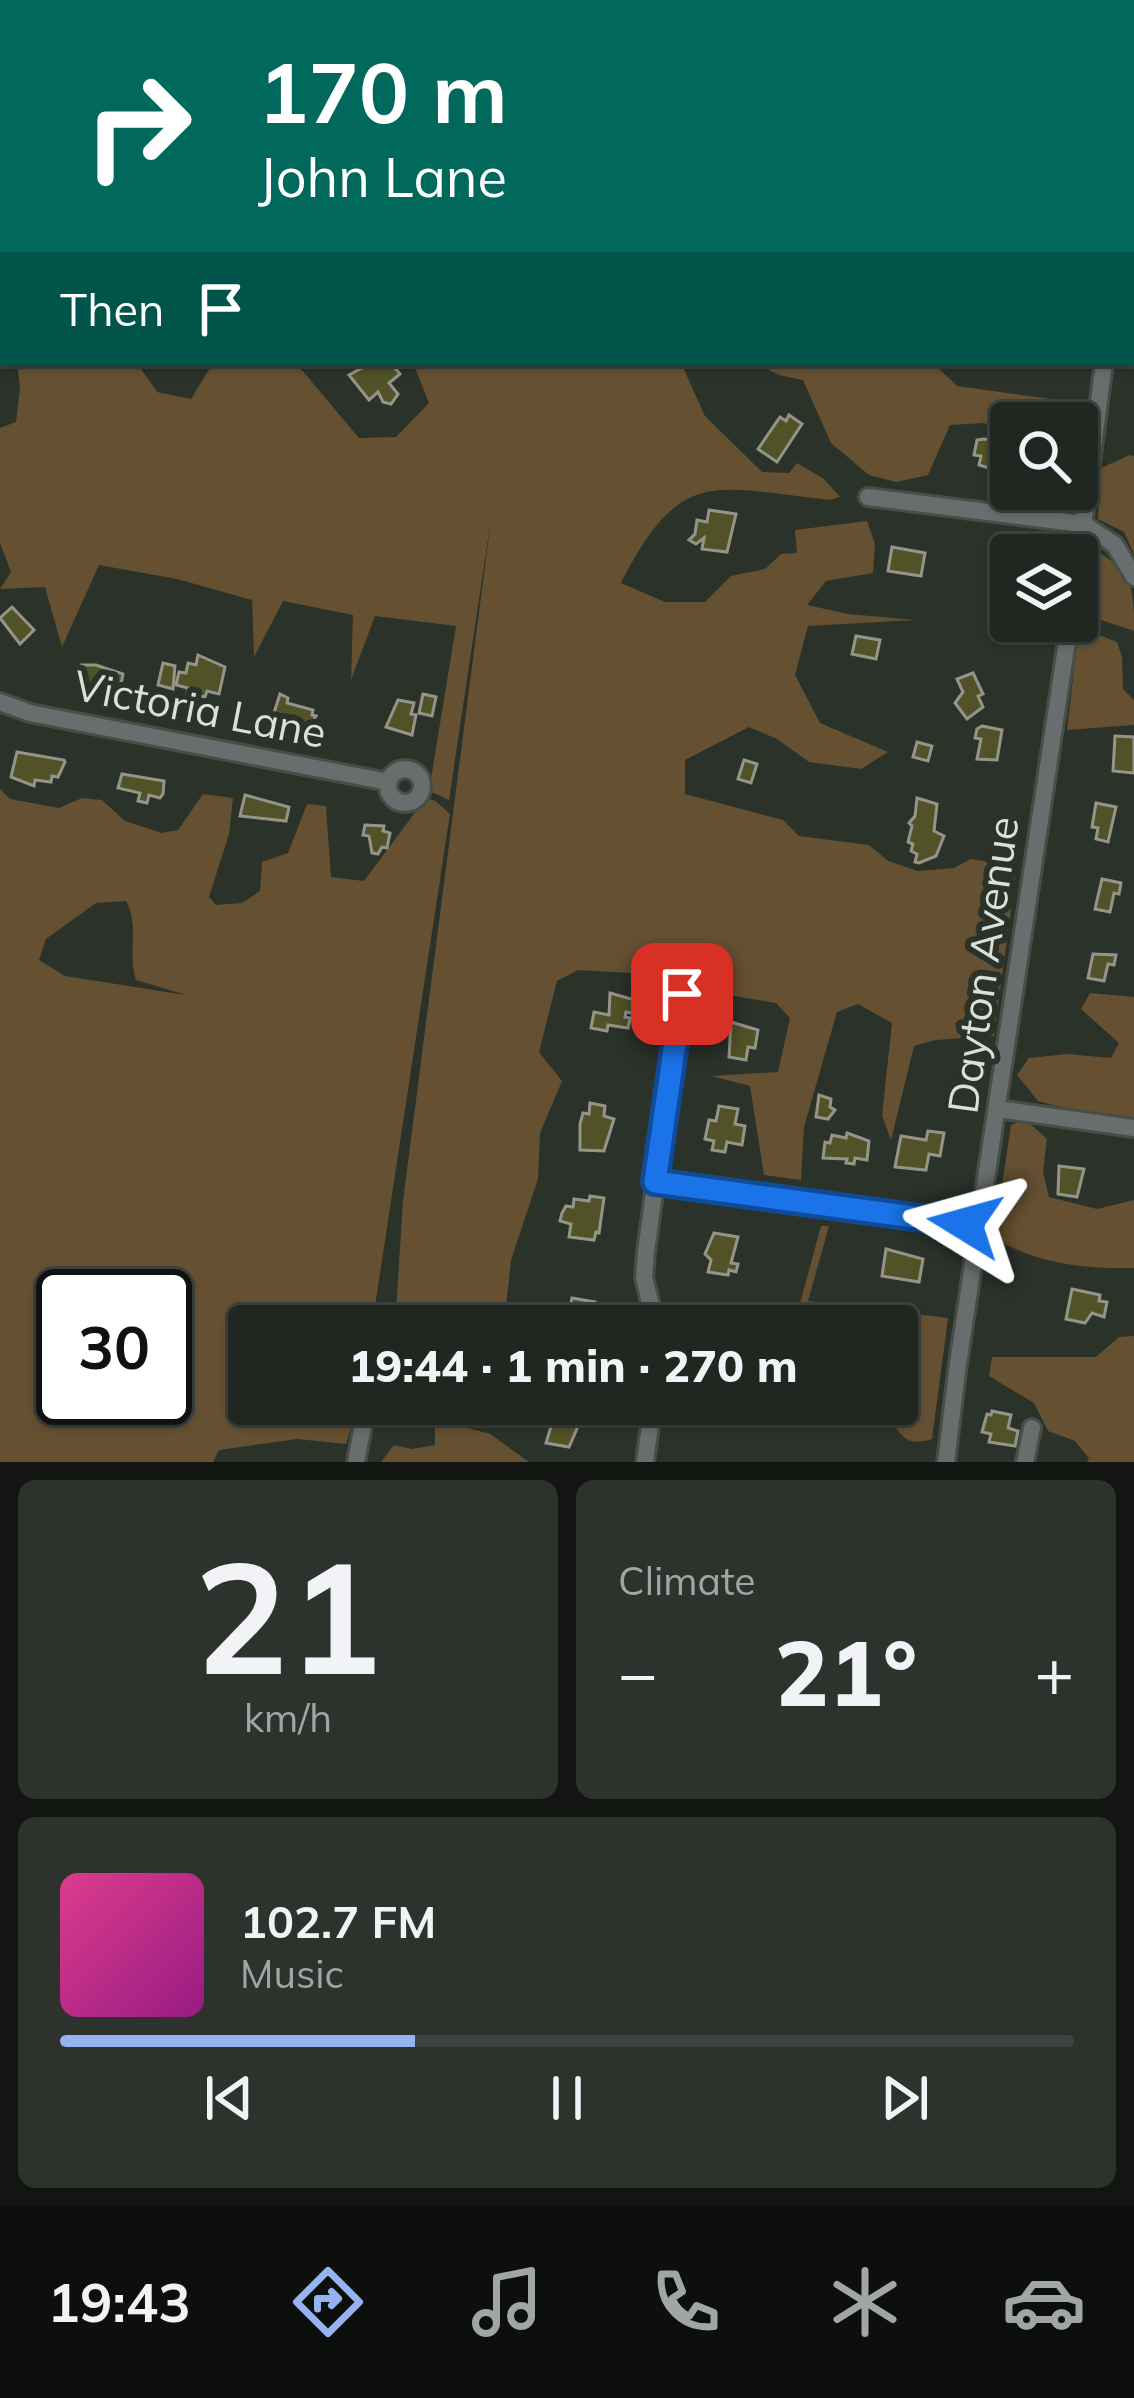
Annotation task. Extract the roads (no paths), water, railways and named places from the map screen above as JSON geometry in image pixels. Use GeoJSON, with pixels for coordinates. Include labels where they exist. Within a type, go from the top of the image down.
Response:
{"type":"FeatureCollection","features":[{"type":"Feature","properties":{"kind":"street"},"geometry":{"type":"LineString","coordinates":[[1082,534],[1104,366]]}},
{"type":"Feature","properties":{"kind":"street"},"geometry":{"type":"LineString","coordinates":[[868,497],[1083,524],[1114,545],[1134,577]]}},
{"type":"Feature","properties":{"kind":"street","name":"Dayton Avenue"},"geometry":{"type":"LineString","coordinates":[[946,1462],[1067,642]]}},
{"type":"Feature","properties":{"kind":"street","name":"Victoria Lane"},"geometry":{"type":"LineString","coordinates":[[0,702],[30,713],[388,782]]}},
{"type":"Feature","properties":{"kind":"street"},"geometry":{"type":"LineString","coordinates":[[651,1305],[644,1278],[682,994]]}},
{"type":"Feature","properties":{"kind":"street"},"geometry":{"type":"LineString","coordinates":[[998,1108],[1134,1128]]}},
{"type":"Feature","properties":{"kind":"street"},"geometry":{"type":"LineString","coordinates":[[655,1182],[980,1226]]}},
{"type":"Feature","properties":{"kind":"street"},"geometry":{"type":"LineString","coordinates":[[356,1462],[364,1425]]}},
{"type":"Feature","properties":{"kind":"street"},"geometry":{"type":"LineString","coordinates":[[645,1462],[650,1425]]}},
{"type":"Feature","properties":{"kind":"street"},"geometry":{"type":"LineString","coordinates":[[1025,1462],[1032,1428]]}}]}
